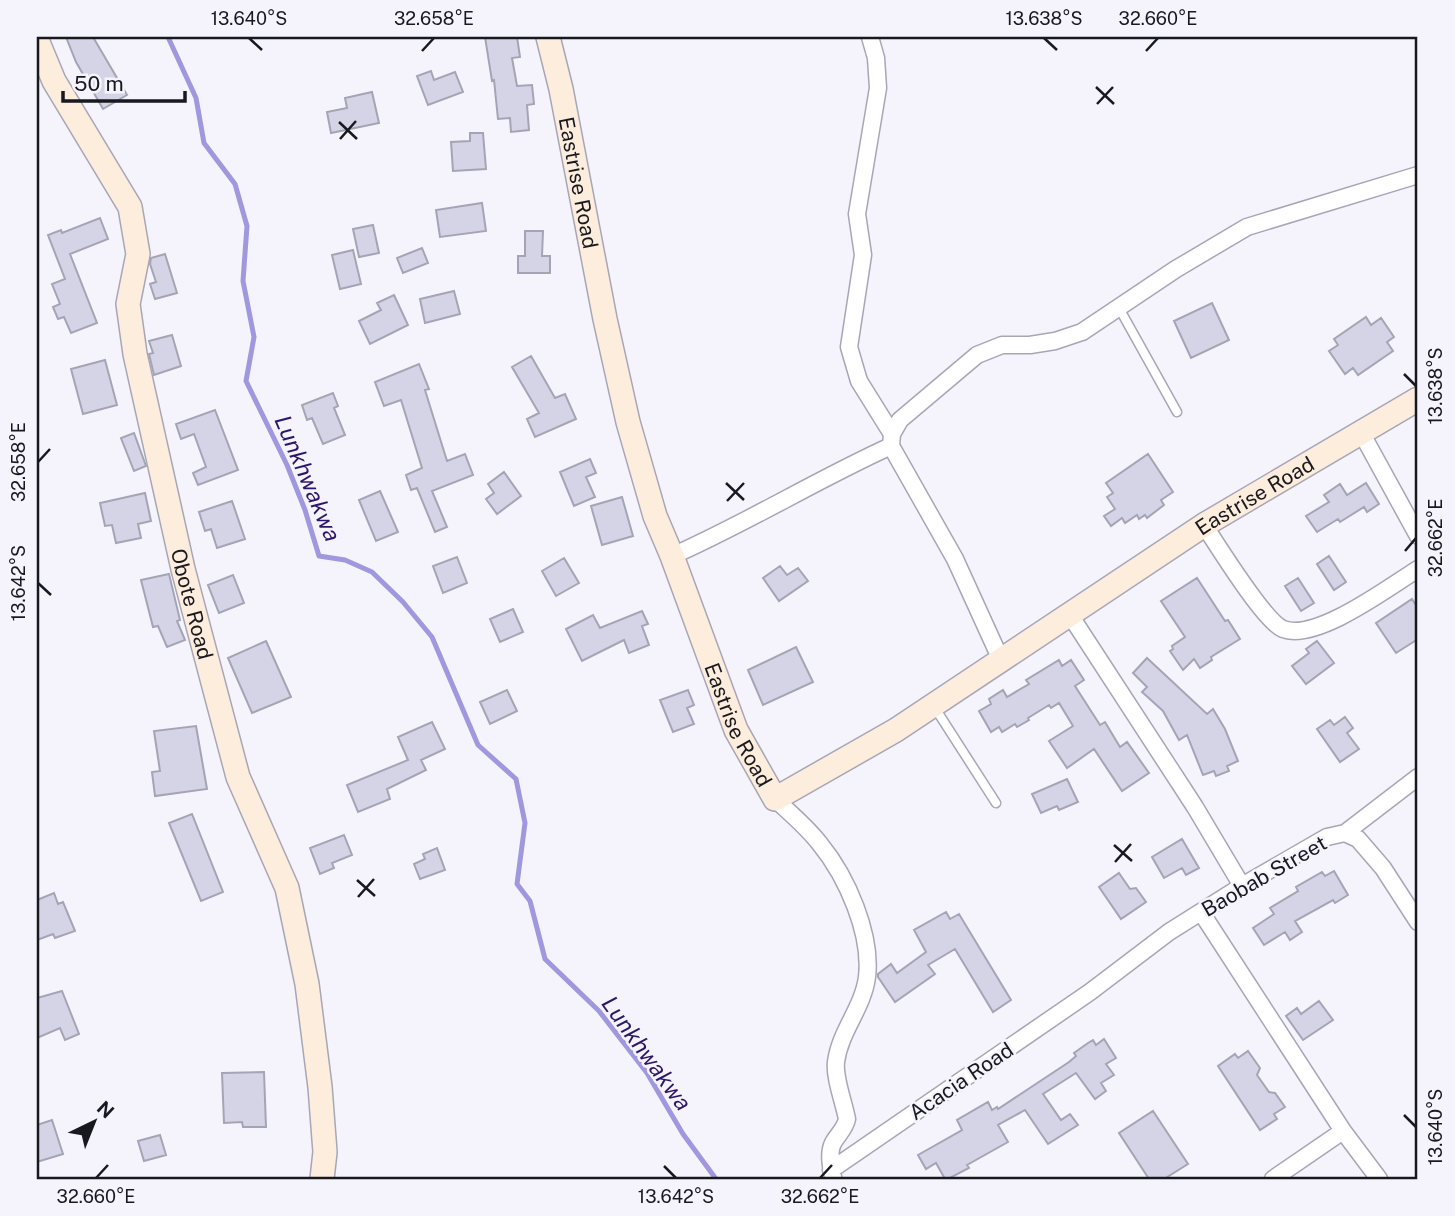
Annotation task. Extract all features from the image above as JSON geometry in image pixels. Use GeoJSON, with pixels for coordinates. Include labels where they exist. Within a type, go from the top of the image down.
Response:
{"type":"FeatureCollection","features":[{"type":"Feature","properties":{"kind":"street","name":"Eastrise Road"},"geometry":{"type":"LineString","coordinates":[[548,37],[628,422],[655,516],[736,730],[775,799],[896,730],[1204,525],[1418,399]]}},
{"type":"Feature","properties":{"kind":"street"},"geometry":{"type":"LineString","coordinates":[[870,37],[876,58],[878,88],[857,214],[863,255],[849,346],[859,381],[955,559],[1001,660]]}},
{"type":"Feature","properties":{"kind":"street","name":"Obote Road"},"geometry":{"type":"LineString","coordinates":[[37,40],[54,81],[130,207],[138,254],[128,304],[135,354],[183,569],[238,777],[287,888],[307,984],[320,1087],[325,1152],[322,1179]]}},
{"type":"Feature","properties":{"kind":"street"},"geometry":{"type":"LineString","coordinates":[[672,555],[729,530],[891,440],[900,420],[977,355],[1002,345],[1030,345],[1082,332],[1176,268],[1247,227],[1418,175]]}},
{"type":"Feature","properties":{"kind":"street"},"geometry":{"type":"LineString","coordinates":[[1362,434],[1418,536]]}},
{"type":"Feature","properties":{"kind":"street"},"geometry":{"type":"LineString","coordinates":[[1204,525],[1265,613],[1282,628],[1304,631],[1327,624],[1418,569]]}},
{"type":"Feature","properties":{"kind":"street"},"geometry":{"type":"LineString","coordinates":[[1070,615],[1195,807],[1242,886]]}},
{"type":"Feature","properties":{"kind":"street"},"geometry":{"type":"LineString","coordinates":[[1345,833],[1418,777]]}},
{"type":"Feature","properties":{"kind":"street"},"geometry":{"type":"LineString","coordinates":[[775,799],[821,845],[855,904],[864,934],[867,977],[859,1005],[841,1040],[835,1064],[847,1119],[846,1126],[831,1145],[832,1174]]}},
{"type":"Feature","properties":{"kind":"street","name":"Baobab Street"},"geometry":{"type":"LineString","coordinates":[[1090,992],[1169,932],[1242,886],[1327,837],[1345,833],[1358,839],[1383,868],[1418,922]]}},
{"type":"Feature","properties":{"kind":"street"},"geometry":{"type":"LineString","coordinates":[[1201,912],[1343,1131],[1379,1179]]}},
{"type":"Feature","properties":{"kind":"street","name":"Acacia Road"},"geometry":{"type":"LineString","coordinates":[[832,1174],[1090,992]]}},
{"type":"Feature","properties":{"kind":"street"},"geometry":{"type":"LineString","coordinates":[[1273,1179],[1343,1131]]}},
{"type":"Feature","properties":{"kind":"lane"},"geometry":{"type":"LineString","coordinates":[[1119,308],[1177,412]]}},
{"type":"Feature","properties":{"kind":"lane"},"geometry":{"type":"LineString","coordinates":[[934,705],[996,803]]}},
{"type":"Feature","properties":{"kind":"building"},"geometry":{"type":"Polygon","coordinates":[[[66,37],[93,37],[127,95],[103,109],[76,62],[66,37]]]}},
{"type":"Feature","properties":{"kind":"building"},"geometry":{"type":"Polygon","coordinates":[[[485,37],[517,37],[520,57],[512,58],[517,86],[532,85],[534,104],[527,105],[529,130],[511,132],[510,118],[498,119],[494,80],[492,81],[485,37]]]}},
{"type":"Feature","properties":{"kind":"building"},"geometry":{"type":"Polygon","coordinates":[[[431,71],[434,80],[455,72],[463,92],[428,105],[417,76],[431,71]]]}},
{"type":"Feature","properties":{"kind":"building"},"geometry":{"type":"Polygon","coordinates":[[[372,92],[379,123],[331,133],[327,112],[347,108],[345,98],[372,92]]]}},
{"type":"Feature","properties":{"kind":"building"},"geometry":{"type":"Polygon","coordinates":[[[470,133],[483,133],[486,169],[453,171],[451,142],[470,141],[470,133]]]}},
{"type":"Feature","properties":{"kind":"building"},"geometry":{"type":"Polygon","coordinates":[[[482,203],[486,231],[440,237],[436,210],[482,203]]]}},
{"type":"Feature","properties":{"kind":"building"},"geometry":{"type":"Polygon","coordinates":[[[100,218],[108,239],[70,254],[97,323],[71,333],[64,317],[58,319],[53,307],[60,304],[52,284],[65,279],[48,235],[61,230],[62,233],[100,218]]]}},
{"type":"Feature","properties":{"kind":"building"},"geometry":{"type":"Polygon","coordinates":[[[373,225],[379,253],[359,257],[353,229],[373,225]]]}},
{"type":"Feature","properties":{"kind":"building"},"geometry":{"type":"Polygon","coordinates":[[[525,231],[543,231],[542,256],[550,256],[550,273],[518,273],[518,256],[525,256],[525,231]]]}},
{"type":"Feature","properties":{"kind":"building"},"geometry":{"type":"Polygon","coordinates":[[[422,248],[428,263],[403,273],[397,258],[422,248]]]}},
{"type":"Feature","properties":{"kind":"building"},"geometry":{"type":"Polygon","coordinates":[[[353,250],[361,284],[340,289],[332,255],[353,250]]]}},
{"type":"Feature","properties":{"kind":"building"},"geometry":{"type":"Polygon","coordinates":[[[165,254],[177,293],[155,299],[150,284],[156,282],[150,264],[151,258],[165,254]]]}},
{"type":"Feature","properties":{"kind":"building"},"geometry":{"type":"Polygon","coordinates":[[[454,291],[460,314],[425,323],[420,299],[454,291]]]}},
{"type":"Feature","properties":{"kind":"building"},"geometry":{"type":"Polygon","coordinates":[[[394,295],[408,325],[370,344],[359,321],[381,310],[377,303],[394,295]]]}},
{"type":"Feature","properties":{"kind":"building"},"geometry":{"type":"Polygon","coordinates":[[[1212,303],[1229,340],[1191,358],[1174,321],[1212,303]]]}},
{"type":"Feature","properties":{"kind":"building"},"geometry":{"type":"Polygon","coordinates":[[[1366,317],[1371,325],[1381,318],[1394,337],[1387,342],[1393,351],[1358,375],[1353,368],[1345,374],[1329,351],[1338,345],[1334,339],[1366,317]]]}},
{"type":"Feature","properties":{"kind":"building"},"geometry":{"type":"Polygon","coordinates":[[[172,335],[181,366],[154,375],[149,354],[153,353],[149,341],[172,335]]]}},
{"type":"Feature","properties":{"kind":"building"},"geometry":{"type":"Polygon","coordinates":[[[531,356],[555,398],[565,394],[576,419],[535,437],[527,419],[539,413],[512,367],[531,356]]]}},
{"type":"Feature","properties":{"kind":"building"},"geometry":{"type":"Polygon","coordinates":[[[105,360],[117,405],[83,414],[71,369],[105,360]]]}},
{"type":"Feature","properties":{"kind":"building"},"geometry":{"type":"Polygon","coordinates":[[[419,364],[429,389],[425,390],[447,461],[465,454],[473,475],[432,491],[447,527],[435,532],[417,488],[411,490],[406,475],[422,468],[401,400],[384,406],[375,382],[419,364]]]}},
{"type":"Feature","properties":{"kind":"building"},"geometry":{"type":"Polygon","coordinates":[[[333,393],[338,406],[334,408],[345,435],[323,444],[312,418],[307,420],[302,405],[333,393]]]}},
{"type":"Feature","properties":{"kind":"building"},"geometry":{"type":"Polygon","coordinates":[[[215,410],[238,470],[198,485],[193,473],[206,467],[194,434],[181,439],[176,424],[215,410]]]}},
{"type":"Feature","properties":{"kind":"building"},"geometry":{"type":"Polygon","coordinates":[[[134,433],[146,466],[134,471],[121,438],[134,433]]]}},
{"type":"Feature","properties":{"kind":"building"},"geometry":{"type":"Polygon","coordinates":[[[1148,454],[1173,492],[1161,500],[1164,505],[1147,518],[1145,515],[1139,519],[1137,515],[1125,523],[1122,518],[1111,526],[1104,516],[1115,509],[1107,497],[1113,493],[1106,483],[1148,454]]]}},
{"type":"Feature","properties":{"kind":"building"},"geometry":{"type":"Polygon","coordinates":[[[590,459],[596,473],[586,477],[595,497],[574,506],[560,472],[590,459]]]}},
{"type":"Feature","properties":{"kind":"building"},"geometry":{"type":"Polygon","coordinates":[[[504,472],[521,496],[497,514],[486,499],[494,493],[488,484],[504,472]]]}},
{"type":"Feature","properties":{"kind":"building"},"geometry":{"type":"Polygon","coordinates":[[[1366,483],[1379,504],[1367,512],[1364,507],[1317,532],[1306,516],[1329,502],[1324,495],[1340,484],[1347,495],[1366,483]]]}},
{"type":"Feature","properties":{"kind":"building"},"geometry":{"type":"Polygon","coordinates":[[[380,491],[398,532],[376,541],[359,500],[380,491]]]}},
{"type":"Feature","properties":{"kind":"building"},"geometry":{"type":"Polygon","coordinates":[[[145,493],[151,521],[138,524],[141,538],[116,543],[112,525],[105,526],[100,503],[145,493]]]}},
{"type":"Feature","properties":{"kind":"building"},"geometry":{"type":"Polygon","coordinates":[[[622,497],[633,536],[602,545],[591,506],[622,497]]]}},
{"type":"Feature","properties":{"kind":"building"},"geometry":{"type":"Polygon","coordinates":[[[232,501],[245,539],[217,548],[211,529],[205,531],[199,512],[232,501]]]}},
{"type":"Feature","properties":{"kind":"building"},"geometry":{"type":"Polygon","coordinates":[[[1329,556],[1346,582],[1334,590],[1317,564],[1329,556]]]}},
{"type":"Feature","properties":{"kind":"building"},"geometry":{"type":"Polygon","coordinates":[[[457,557],[467,583],[443,593],[433,566],[457,557]]]}},
{"type":"Feature","properties":{"kind":"building"},"geometry":{"type":"Polygon","coordinates":[[[564,558],[579,583],[556,596],[542,571],[564,558]]]}},
{"type":"Feature","properties":{"kind":"building"},"geometry":{"type":"Polygon","coordinates":[[[780,566],[787,575],[798,568],[808,581],[779,601],[763,578],[780,566]]]}},
{"type":"Feature","properties":{"kind":"building"},"geometry":{"type":"Polygon","coordinates":[[[169,574],[180,620],[177,621],[185,640],[167,647],[158,626],[153,627],[141,580],[169,574]]]}},
{"type":"Feature","properties":{"kind":"building"},"geometry":{"type":"Polygon","coordinates":[[[233,575],[244,603],[219,613],[208,585],[233,575]]]}},
{"type":"Feature","properties":{"kind":"building"},"geometry":{"type":"Polygon","coordinates":[[[1197,578],[1240,639],[1211,657],[1212,660],[1200,668],[1194,659],[1183,670],[1170,651],[1172,646],[1185,637],[1161,601],[1197,578]]]}},
{"type":"Feature","properties":{"kind":"building"},"geometry":{"type":"Polygon","coordinates":[[[1298,578],[1314,603],[1301,611],[1285,586],[1298,578]]]}},
{"type":"Feature","properties":{"kind":"building"},"geometry":{"type":"Polygon","coordinates":[[[1412,599],[1418,608],[1418,639],[1396,653],[1376,623],[1412,599]]]}},
{"type":"Feature","properties":{"kind":"building"},"geometry":{"type":"Polygon","coordinates":[[[513,609],[523,632],[500,642],[490,619],[513,609]]]}},
{"type":"Feature","properties":{"kind":"building"},"geometry":{"type":"Polygon","coordinates":[[[642,611],[648,624],[642,626],[649,645],[629,653],[624,640],[582,661],[566,629],[593,615],[600,628],[642,611]]]}},
{"type":"Feature","properties":{"kind":"building"},"geometry":{"type":"Polygon","coordinates":[[[266,641],[291,697],[252,713],[228,658],[266,641]]]}},
{"type":"Feature","properties":{"kind":"building"},"geometry":{"type":"Polygon","coordinates":[[[1317,641],[1334,663],[1306,684],[1292,666],[1309,653],[1306,649],[1317,641]]]}},
{"type":"Feature","properties":{"kind":"building"},"geometry":{"type":"Polygon","coordinates":[[[796,647],[813,682],[763,705],[748,670],[796,647]]]}},
{"type":"Feature","properties":{"kind":"building"},"geometry":{"type":"Polygon","coordinates":[[[1147,658],[1207,714],[1213,709],[1225,729],[1238,761],[1227,766],[1229,771],[1216,776],[1214,771],[1203,775],[1187,735],[1179,740],[1163,711],[1142,692],[1147,687],[1133,673],[1147,658]]]}},
{"type":"Feature","properties":{"kind":"building"},"geometry":{"type":"Polygon","coordinates":[[[1059,660],[1062,666],[1071,660],[1084,680],[1075,686],[1100,725],[1105,722],[1120,747],[1127,742],[1149,773],[1122,791],[1094,749],[1067,768],[1049,741],[1073,726],[1059,703],[1051,708],[1049,705],[1017,727],[1015,724],[1002,732],[999,727],[991,732],[979,711],[991,704],[989,699],[1003,690],[1007,697],[1029,684],[1026,680],[1059,660]]]}},
{"type":"Feature","properties":{"kind":"building"},"geometry":{"type":"Polygon","coordinates":[[[507,690],[517,711],[490,724],[480,702],[507,690]]]}},
{"type":"Feature","properties":{"kind":"building"},"geometry":{"type":"Polygon","coordinates":[[[688,690],[694,705],[687,708],[694,724],[673,732],[660,700],[688,690]]]}},
{"type":"Feature","properties":{"kind":"building"},"geometry":{"type":"Polygon","coordinates":[[[1345,717],[1353,728],[1347,733],[1359,749],[1340,762],[1317,729],[1330,720],[1334,725],[1345,717]]]}},
{"type":"Feature","properties":{"kind":"building"},"geometry":{"type":"Polygon","coordinates":[[[432,722],[445,749],[421,760],[426,770],[387,789],[390,799],[358,812],[347,785],[408,760],[398,737],[432,722]]]}},
{"type":"Feature","properties":{"kind":"building"},"geometry":{"type":"Polygon","coordinates":[[[196,726],[207,789],[155,796],[152,772],[160,771],[154,731],[196,726]]]}},
{"type":"Feature","properties":{"kind":"building"},"geometry":{"type":"Polygon","coordinates":[[[1067,779],[1078,802],[1059,810],[1057,806],[1041,813],[1032,794],[1067,779]]]}},
{"type":"Feature","properties":{"kind":"building"},"geometry":{"type":"Polygon","coordinates":[[[192,814],[223,892],[201,901],[169,823],[192,814]]]}},
{"type":"Feature","properties":{"kind":"building"},"geometry":{"type":"Polygon","coordinates":[[[344,835],[352,855],[332,863],[334,868],[320,874],[310,848],[344,835]]]}},
{"type":"Feature","properties":{"kind":"building"},"geometry":{"type":"Polygon","coordinates":[[[1182,839],[1199,868],[1186,875],[1182,868],[1164,878],[1152,857],[1182,839]]]}},
{"type":"Feature","properties":{"kind":"building"},"geometry":{"type":"Polygon","coordinates":[[[437,848],[445,870],[420,879],[414,864],[425,859],[423,854],[437,848]]]}},
{"type":"Feature","properties":{"kind":"building"},"geometry":{"type":"Polygon","coordinates":[[[1334,871],[1348,895],[1335,903],[1333,900],[1295,921],[1302,932],[1290,940],[1285,932],[1264,945],[1253,928],[1274,914],[1270,908],[1298,891],[1296,887],[1322,872],[1325,876],[1334,871]]]}},
{"type":"Feature","properties":{"kind":"building"},"geometry":{"type":"Polygon","coordinates":[[[1119,873],[1130,889],[1136,888],[1146,902],[1121,919],[1099,887],[1119,873]]]}},
{"type":"Feature","properties":{"kind":"building"},"geometry":{"type":"Polygon","coordinates":[[[54,893],[58,904],[63,902],[75,931],[55,938],[53,934],[37,940],[37,900],[54,893]]]}},
{"type":"Feature","properties":{"kind":"building"},"geometry":{"type":"Polygon","coordinates":[[[946,912],[950,919],[959,914],[1011,1000],[993,1012],[955,949],[928,965],[935,974],[895,1002],[878,977],[878,974],[891,964],[897,973],[926,952],[914,930],[946,912]]]}},
{"type":"Feature","properties":{"kind":"building"},"geometry":{"type":"Polygon","coordinates":[[[62,991],[79,1034],[65,1040],[60,1028],[37,1038],[37,998],[62,991]]]}},
{"type":"Feature","properties":{"kind":"building"},"geometry":{"type":"Polygon","coordinates":[[[1319,1001],[1333,1020],[1303,1040],[1286,1016],[1297,1008],[1301,1014],[1319,1001]]]}},
{"type":"Feature","properties":{"kind":"building"},"geometry":{"type":"Polygon","coordinates":[[[1104,1039],[1116,1058],[1106,1064],[1114,1075],[1101,1083],[1106,1091],[1095,1099],[1076,1073],[1043,1094],[1061,1120],[1070,1114],[1078,1125],[1048,1144],[1025,1110],[998,1125],[1008,1142],[967,1165],[969,1168],[948,1179],[945,1179],[936,1163],[926,1169],[918,1155],[962,1130],[957,1120],[988,1102],[992,1110],[997,1107],[998,1109],[1069,1062],[1076,1056],[1074,1053],[1088,1043],[1093,1040],[1096,1045],[1104,1039]]]}},
{"type":"Feature","properties":{"kind":"building"},"geometry":{"type":"Polygon","coordinates":[[[1248,1051],[1260,1068],[1257,1075],[1269,1092],[1275,1093],[1285,1107],[1274,1114],[1277,1119],[1260,1130],[1218,1066],[1235,1054],[1238,1058],[1248,1051]]]}},
{"type":"Feature","properties":{"kind":"building"},"geometry":{"type":"Polygon","coordinates":[[[264,1072],[266,1127],[243,1127],[242,1122],[224,1123],[222,1073],[264,1072]]]}},
{"type":"Feature","properties":{"kind":"building"},"geometry":{"type":"Polygon","coordinates":[[[1153,1111],[1188,1164],[1164,1179],[1149,1179],[1119,1133],[1153,1111]]]}},
{"type":"Feature","properties":{"kind":"building"},"geometry":{"type":"Polygon","coordinates":[[[52,1120],[63,1154],[37,1162],[37,1125],[52,1120]]]}},
{"type":"Feature","properties":{"kind":"building"},"geometry":{"type":"Polygon","coordinates":[[[160,1135],[166,1155],[144,1161],[138,1141],[160,1135]]]}},
{"type":"Feature","properties":{"kind":"waterway","name":"Lunkhwakwa"},"geometry":{"type":"LineString","coordinates":[[168,37],[196,98],[204,143],[235,184],[247,226],[243,281],[254,337],[246,381],[287,465],[319,556],[345,560],[372,572],[403,602],[432,637],[478,745],[516,779],[525,823],[517,884],[530,901],[545,959],[599,1011],[647,1073],[683,1134],[716,1179]]}}]}
